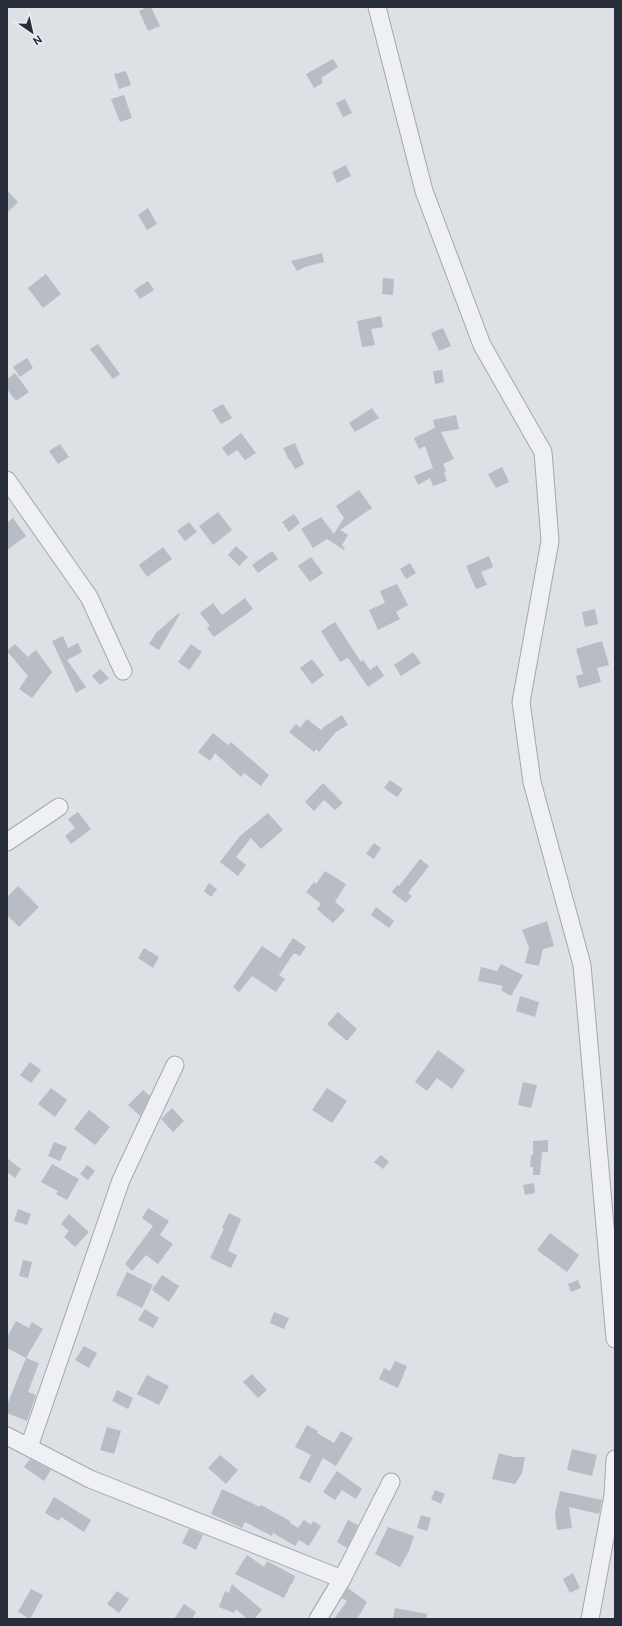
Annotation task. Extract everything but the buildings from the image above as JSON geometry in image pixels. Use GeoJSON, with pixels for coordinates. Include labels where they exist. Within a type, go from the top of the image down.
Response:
{"type":"FeatureCollection","features":[{"type":"Feature","properties":{"kind":"street"},"geometry":{"type":"LineString","coordinates":[[377,7],[424,191],[482,345],[543,452],[550,541],[521,702],[532,782],[582,965],[615,1340]]}},
{"type":"Feature","properties":{"kind":"street"},"geometry":{"type":"LineString","coordinates":[[7,480],[89,597],[123,671]]}},
{"type":"Feature","properties":{"kind":"street"},"geometry":{"type":"LineString","coordinates":[[7,842],[59,808]]}},
{"type":"Feature","properties":{"kind":"street"},"geometry":{"type":"LineString","coordinates":[[29,1447],[121,1180],[175,1066]]}},
{"type":"Feature","properties":{"kind":"street"},"geometry":{"type":"LineString","coordinates":[[7,1436],[90,1479],[342,1578]]}},
{"type":"Feature","properties":{"kind":"street"},"geometry":{"type":"LineString","coordinates":[[590,1619],[613,1495],[615,1459]]}},
{"type":"Feature","properties":{"kind":"street"},"geometry":{"type":"LineString","coordinates":[[318,1619],[342,1578],[391,1482]]}}]}
